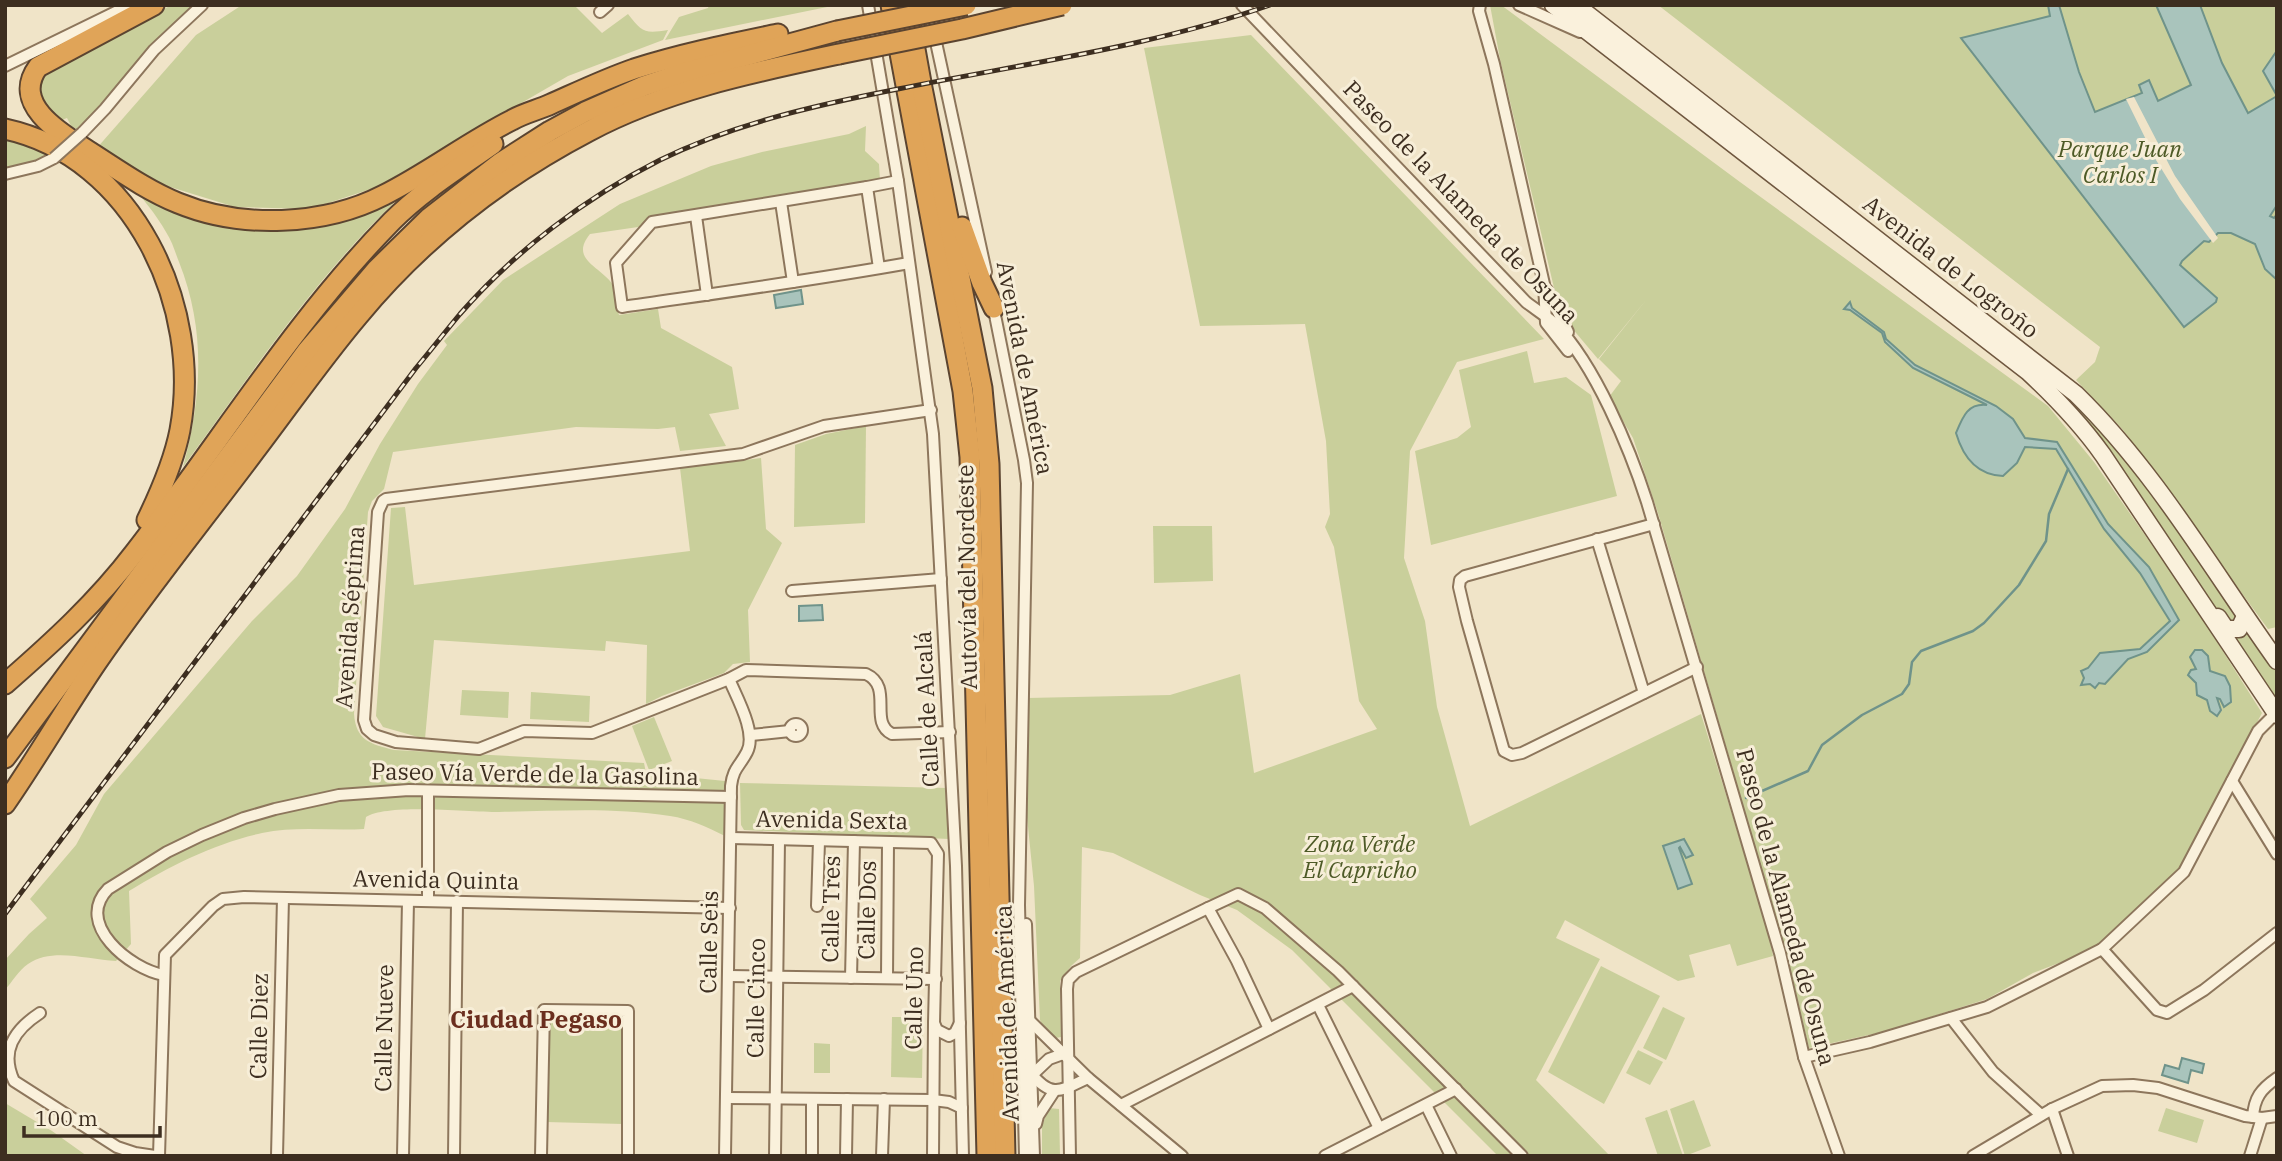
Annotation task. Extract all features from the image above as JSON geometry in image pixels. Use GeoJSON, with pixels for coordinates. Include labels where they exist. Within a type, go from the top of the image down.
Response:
{"type":"FeatureCollection","features":[{"type":"Feature","properties":{"kind":"highway"},"geometry":{"type":"LineString","coordinates":[[154,5],[48,60],[33,73],[30,90],[34,106],[62,134],[141,184],[180,204],[237,220],[291,220],[349,210],[382,196],[514,118],[634,69],[719,46],[781,34],[829,33]]}},
{"type":"Feature","properties":{"kind":"highway"},"geometry":{"type":"LineString","coordinates":[[5,758],[307,351],[377,269],[429,218],[500,163],[550,131],[585,112],[645,86],[829,33],[898,10],[965,5]]}},
{"type":"Feature","properties":{"kind":"highway"},"geometry":{"type":"LineString","coordinates":[[5,782],[358,316],[420,251],[509,178],[592,129],[649,104],[726,79],[1062,5]]}},
{"type":"Feature","properties":{"kind":"highway","name":"Autovía del Nordeste"},"geometry":{"type":"LineString","coordinates":[[898,10],[938,162],[982,388],[989,464],[1005,1156]]}},
{"type":"Feature","properties":{"kind":"highway","name":"Autovía del Nordeste"},"geometry":{"type":"LineString","coordinates":[[898,10],[963,391],[970,457],[987,1156]]}},
{"type":"Feature","properties":{"kind":"highway"},"geometry":{"type":"LineString","coordinates":[[5,684],[60,637],[135,553],[290,339],[362,254],[395,219],[433,188],[549,105]]}},
{"type":"Feature","properties":{"kind":"highway"},"geometry":{"type":"LineString","coordinates":[[5,117],[62,134]]}},
{"type":"Feature","properties":{"kind":"highway"},"geometry":{"type":"LineString","coordinates":[[5,129],[37,138],[73,157],[98,176],[116,195],[146,239],[164,276],[176,312],[184,388],[180,429],[161,491],[146,522],[100,594]]}},
{"type":"Feature","properties":{"kind":"highway"},"geometry":{"type":"LineString","coordinates":[[938,162],[955,201],[969,250],[994,308]]}},
{"type":"Feature","properties":{"kind":"highway"},"geometry":{"type":"LineString","coordinates":[[5,804],[97,662]]}},
{"type":"Feature","properties":{"kind":"highway"},"geometry":{"type":"LineString","coordinates":[[975,1156],[974,946],[968,699],[976,677]]}},
{"type":"Feature","properties":{"kind":"main road","name":"Avenida de Logroño"},"geometry":{"type":"LineString","coordinates":[[1553,5],[2028,372],[2062,404],[2087,432],[2276,713]]}},
{"type":"Feature","properties":{"kind":"main road","name":"Avenida de Logroño"},"geometry":{"type":"LineString","coordinates":[[1576,5],[2076,394],[2143,468],[2277,660]]}},
{"type":"Feature","properties":{"kind":"main road","name":"Avenida de Logroño"},"geometry":{"type":"LineString","coordinates":[[2182,576],[2197,588],[2226,629],[2239,629],[2245,616]]}},
{"type":"Feature","properties":{"kind":"street"},"geometry":{"type":"LineString","coordinates":[[5,66],[130,5]]}},
{"type":"Feature","properties":{"kind":"street"},"geometry":{"type":"LineString","coordinates":[[5,174],[38,166],[54,158],[105,109],[154,50],[202,5]]}},
{"type":"Feature","properties":{"kind":"street","name":"Calle de Alcalá"},"geometry":{"type":"LineString","coordinates":[[868,5],[898,181],[931,410],[956,866],[964,1156]]}},
{"type":"Feature","properties":{"kind":"street","name":"Avenida de América"},"geometry":{"type":"LineString","coordinates":[[928,5],[994,308],[1027,483],[1019,905],[1025,1156]]}},
{"type":"Feature","properties":{"kind":"street","name":"Paseo de la Alameda de Osuna"},"geometry":{"type":"LineString","coordinates":[[1242,5],[1526,302],[1555,324],[1596,382],[1631,455],[1654,524],[1780,953],[1804,1057],[1839,1156]]}},
{"type":"Feature","properties":{"kind":"street"},"geometry":{"type":"LineString","coordinates":[[1480,5],[1479,11],[1492,55],[1544,284],[1545,318],[1551,332],[1587,369]]}},
{"type":"Feature","properties":{"kind":"street"},"geometry":{"type":"LineString","coordinates":[[1486,5],[1492,55]]}},
{"type":"Feature","properties":{"kind":"street","name":"Avenida de Logroño"},"geometry":{"type":"LineString","coordinates":[[1519,5],[1595,37]]}},
{"type":"Feature","properties":{"kind":"street"},"geometry":{"type":"LineString","coordinates":[[898,181],[652,222],[616,263],[622,307],[909,263]]}},
{"type":"Feature","properties":{"kind":"street"},"geometry":{"type":"LineString","coordinates":[[867,187],[879,268]]}},
{"type":"Feature","properties":{"kind":"street"},"geometry":{"type":"LineString","coordinates":[[781,202],[793,282]]}},
{"type":"Feature","properties":{"kind":"street"},"geometry":{"type":"LineString","coordinates":[[696,216],[707,295]]}},
{"type":"Feature","properties":{"kind":"street"},"geometry":{"type":"LineString","coordinates":[[1544,284],[1575,350]]}},
{"type":"Feature","properties":{"kind":"street","name":"Avenida Séptima"},"geometry":{"type":"LineString","coordinates":[[931,410],[824,426],[743,454],[383,501],[378,512],[364,712],[367,729],[374,735],[396,742],[479,749],[524,731],[587,734],[746,670],[866,674],[879,685],[882,725],[886,731],[892,734],[950,732]]}},
{"type":"Feature","properties":{"kind":"street"},"geometry":{"type":"LineString","coordinates":[[1654,524],[1465,576],[1460,580],[1459,587],[1468,624],[1504,751],[1512,755],[1522,754],[1697,667]]}},
{"type":"Feature","properties":{"kind":"street"},"geometry":{"type":"LineString","coordinates":[[1598,539],[1644,693]]}},
{"type":"Feature","properties":{"kind":"street"},"geometry":{"type":"LineString","coordinates":[[792,591],[942,579]]}},
{"type":"Feature","properties":{"kind":"street"},"geometry":{"type":"LineString","coordinates":[[729,679],[751,735],[790,731]]}},
{"type":"Feature","properties":{"kind":"street"},"geometry":{"type":"LineString","coordinates":[[1804,1057],[1870,1042],[1987,1007],[2102,949],[2184,872],[2259,731],[2276,713]]}},
{"type":"Feature","properties":{"kind":"street","name":"Calle Seis"},"geometry":{"type":"LineString","coordinates":[[725,1156],[731,797],[734,768],[748,751],[751,735]]}},
{"type":"Feature","properties":{"kind":"street"},"geometry":{"type":"LineString","coordinates":[[2232,781],[2277,855]]}},
{"type":"Feature","properties":{"kind":"street"},"geometry":{"type":"LineString","coordinates":[[428,790],[428,900]]}},
{"type":"Feature","properties":{"kind":"street","name":"Paseo Vía Verde de la Gasolina"},"geometry":{"type":"LineString","coordinates":[[164,975],[143,970],[103,933],[97,923],[101,896],[108,888],[167,852],[244,818],[339,795],[372,791],[731,797]]}},
{"type":"Feature","properties":{"kind":"street","name":"Avenida Sexta"},"geometry":{"type":"LineString","coordinates":[[731,838],[931,843]]}},
{"type":"Feature","properties":{"kind":"street","name":"Calle Cinco"},"geometry":{"type":"LineString","coordinates":[[775,1156],[779,840]]}},
{"type":"Feature","properties":{"kind":"street"},"geometry":{"type":"LineString","coordinates":[[817,905],[818,841]]}},
{"type":"Feature","properties":{"kind":"street","name":"Calle Tres"},"geometry":{"type":"LineString","coordinates":[[851,978],[854,841]]}},
{"type":"Feature","properties":{"kind":"street","name":"Calle Dos"},"geometry":{"type":"LineString","coordinates":[[887,978],[888,843]]}},
{"type":"Feature","properties":{"kind":"street","name":"Calle Uno"},"geometry":{"type":"LineString","coordinates":[[931,843],[938,854],[933,1023],[933,1156]]}},
{"type":"Feature","properties":{"kind":"street","name":"Avenida de América"},"geometry":{"type":"LineString","coordinates":[[1020,869],[1028,941],[1034,1156]]}},
{"type":"Feature","properties":{"kind":"street"},"geometry":{"type":"LineString","coordinates":[[1070,1156],[1069,1088],[1065,1056],[1067,989],[1070,977],[1238,894],[1265,908],[1297,934],[1353,986],[1522,1156]]}},
{"type":"Feature","properties":{"kind":"street","name":"Avenida Quinta"},"geometry":{"type":"LineString","coordinates":[[164,975],[165,954],[213,906],[223,900],[244,897],[730,908]]}},
{"type":"Feature","properties":{"kind":"street","name":"Calle Diez"},"geometry":{"type":"LineString","coordinates":[[277,1156],[283,898]]}},
{"type":"Feature","properties":{"kind":"street","name":"Calle Nueve"},"geometry":{"type":"LineString","coordinates":[[403,1156],[408,901]]}},
{"type":"Feature","properties":{"kind":"street"},"geometry":{"type":"LineString","coordinates":[[454,1156],[457,901]]}},
{"type":"Feature","properties":{"kind":"street"},"geometry":{"type":"LineString","coordinates":[[1208,908],[1269,1029]]}},
{"type":"Feature","properties":{"kind":"street"},"geometry":{"type":"LineString","coordinates":[[2102,949],[2157,1010],[2167,1013],[2204,990],[2277,933]]}},
{"type":"Feature","properties":{"kind":"street"},"geometry":{"type":"LineString","coordinates":[[40,1013],[18,1030],[8,1049],[6,1067],[14,1081],[117,1147],[157,1156],[164,975]]}},
{"type":"Feature","properties":{"kind":"street"},"geometry":{"type":"LineString","coordinates":[[729,976],[936,979]]}},
{"type":"Feature","properties":{"kind":"street"},"geometry":{"type":"LineString","coordinates":[[1121,1105],[1353,986]]}},
{"type":"Feature","properties":{"kind":"street"},"geometry":{"type":"LineString","coordinates":[[1318,1005],[1379,1128]]}},
{"type":"Feature","properties":{"kind":"street"},"geometry":{"type":"LineString","coordinates":[[541,1156],[544,1010],[628,1011],[628,1156]]}},
{"type":"Feature","properties":{"kind":"street"},"geometry":{"type":"LineString","coordinates":[[1951,1018],[1993,1072],[2041,1115]]}},
{"type":"Feature","properties":{"kind":"street"},"geometry":{"type":"LineString","coordinates":[[1031,1022],[1088,1078],[1182,1156]]}},
{"type":"Feature","properties":{"kind":"street"},"geometry":{"type":"LineString","coordinates":[[933,1023],[937,1030],[949,1036],[955,1033],[960,1023]]}},
{"type":"Feature","properties":{"kind":"street"},"geometry":{"type":"LineString","coordinates":[[1023,1056],[1032,1075],[1055,1090],[1069,1088],[1088,1078]]}},
{"type":"Feature","properties":{"kind":"street"},"geometry":{"type":"LineString","coordinates":[[1023,1110],[1032,1075],[1049,1059],[1065,1056]]}},
{"type":"Feature","properties":{"kind":"street"},"geometry":{"type":"LineString","coordinates":[[2250,1156],[2258,1118],[2258,1094],[2277,1078]]}},
{"type":"Feature","properties":{"kind":"street"},"geometry":{"type":"LineString","coordinates":[[1973,1156],[2052,1109],[2102,1086],[2158,1088],[2258,1118],[2277,1116]]}},
{"type":"Feature","properties":{"kind":"street"},"geometry":{"type":"LineString","coordinates":[[1325,1156],[1456,1089]]}},
{"type":"Feature","properties":{"kind":"street"},"geometry":{"type":"LineString","coordinates":[[1033,1140],[1038,1116],[1055,1090]]}},
{"type":"Feature","properties":{"kind":"street"},"geometry":{"type":"LineString","coordinates":[[727,1098],[933,1100],[949,1102],[962,1108]]}},
{"type":"Feature","properties":{"kind":"street"},"geometry":{"type":"LineString","coordinates":[[812,1099],[812,1156]]}},
{"type":"Feature","properties":{"kind":"street"},"geometry":{"type":"LineString","coordinates":[[846,1156],[847,1099]]}},
{"type":"Feature","properties":{"kind":"street"},"geometry":{"type":"LineString","coordinates":[[882,1156],[884,1100]]}},
{"type":"Feature","properties":{"kind":"street"},"geometry":{"type":"LineString","coordinates":[[1426,1105],[1451,1156]]}},
{"type":"Feature","properties":{"kind":"street"},"geometry":{"type":"LineString","coordinates":[[2052,1109],[2068,1156]]}},
{"type":"Feature","properties":{"kind":"green space"},"geometry":{"type":"Polygon","coordinates":[[[172,5],[198,5],[80,131],[71,126],[67,118],[62,120],[46,109],[37,80],[59,60],[172,5]]]}},
{"type":"Feature","properties":{"kind":"green space"},"geometry":{"type":"Polygon","coordinates":[[[242,5],[574,5],[602,33],[628,14],[644,30],[668,30],[663,40],[568,76],[377,187],[310,209],[235,207],[167,186],[96,149],[196,35],[242,5]]]}},
{"type":"Feature","properties":{"kind":"green space"},"geometry":{"type":"Polygon","coordinates":[[[709,5],[837,5],[665,40],[679,17],[708,8],[709,5]]]}},
{"type":"Feature","properties":{"kind":"green space"},"geometry":{"type":"Polygon","coordinates":[[[1490,5],[1501,5],[2048,406],[2094,462],[2193,604],[2262,713],[2176,875],[2103,946],[2033,973],[1987,999],[1887,1031],[1809,1048],[1787,956],[1658,513],[1633,438],[1609,397],[1621,381],[1599,359],[1646,300],[1598,359],[1571,327],[1555,292],[1500,59],[1490,5]]]}},
{"type":"Feature","properties":{"kind":"green space"},"geometry":{"type":"Polygon","coordinates":[[[1562,5],[1567,5],[2056,383],[2118,446],[2238,613],[2237,622],[2225,624],[2091,430],[1562,5]]]}},
{"type":"Feature","properties":{"kind":"green space","name":"Parque Juan Carlos I"},"geometry":{"type":"Polygon","coordinates":[[[1658,5],[2277,5],[2277,627],[2268,629],[2123,430],[2076,380],[2095,362],[2100,347],[1658,5]]]}},
{"type":"Feature","properties":{"kind":"green space","name":"Zona Verde El Capricho"},"geometry":{"type":"Polygon","coordinates":[[[1251,35],[1544,339],[1457,362],[1410,451],[1404,558],[1425,621],[1437,707],[1470,826],[1701,714],[1769,934],[1773,956],[1737,966],[1730,944],[1689,955],[1695,977],[1678,981],[1565,920],[1556,938],[1600,959],[1536,1080],[1610,1156],[1498,1156],[1292,950],[1237,910],[1113,853],[1082,847],[1080,958],[1060,981],[1061,1037],[1056,1038],[1043,1027],[1040,1020],[1034,886],[1025,797],[1027,698],[1170,695],[1240,674],[1254,773],[1377,729],[1359,701],[1334,547],[1325,527],[1330,514],[1326,441],[1305,324],[1200,326],[1144,48],[1251,35]]]}},
{"type":"Feature","properties":{"kind":"green space"},"geometry":{"type":"Polygon","coordinates":[[[866,126],[865,151],[879,164],[880,181],[590,234],[584,243],[585,257],[614,287],[619,315],[658,309],[661,328],[732,367],[739,409],[709,414],[726,446],[680,451],[675,427],[576,427],[393,452],[384,489],[372,501],[368,512],[354,714],[361,736],[372,743],[394,750],[644,763],[646,773],[725,781],[725,836],[691,821],[670,816],[585,810],[392,810],[366,817],[364,829],[300,829],[262,833],[193,856],[129,891],[131,944],[116,961],[48,956],[28,964],[5,990],[5,960],[47,918],[30,899],[76,845],[104,794],[252,621],[297,576],[345,509],[380,444],[418,384],[447,345],[444,341],[503,280],[620,204],[711,166],[762,152],[849,134],[866,126]]]}},
{"type":"Feature","properties":{"kind":"green space"},"geometry":{"type":"Polygon","coordinates":[[[5,133],[30,140],[30,149],[54,153],[5,171],[5,133]]]}},
{"type":"Feature","properties":{"kind":"green space"},"geometry":{"type":"Polygon","coordinates":[[[128,180],[178,211],[309,226],[347,220],[400,197],[369,227],[312,293],[183,467],[197,389],[194,313],[188,287],[170,239],[128,180]]]}},
{"type":"Feature","properties":{"kind":"green space"},"geometry":{"type":"Polygon","coordinates":[[[1527,351],[1534,383],[1566,377],[1591,395],[1617,496],[1431,545],[1415,451],[1457,438],[1471,427],[1459,370],[1527,351]]]}},
{"type":"Feature","properties":{"kind":"green space"},"geometry":{"type":"Polygon","coordinates":[[[866,426],[865,523],[794,527],[795,445],[826,434],[866,426]]]}},
{"type":"Feature","properties":{"kind":"green space"},"geometry":{"type":"Polygon","coordinates":[[[761,458],[766,529],[782,543],[748,610],[750,662],[733,664],[724,673],[646,704],[647,645],[606,641],[605,651],[434,640],[425,739],[383,727],[376,716],[391,508],[405,507],[414,585],[690,551],[680,468],[761,458]]]}},
{"type":"Feature","properties":{"kind":"green space"},"geometry":{"type":"Polygon","coordinates":[[[1153,526],[1212,526],[1213,581],[1154,583],[1153,526]]]}},
{"type":"Feature","properties":{"kind":"green space"},"geometry":{"type":"Polygon","coordinates":[[[2248,628],[2277,670],[2277,705],[2230,638],[2240,635],[2248,628]]]}},
{"type":"Feature","properties":{"kind":"green space"},"geometry":{"type":"Polygon","coordinates":[[[462,690],[509,692],[508,718],[460,715],[462,690]]]}},
{"type":"Feature","properties":{"kind":"green space"},"geometry":{"type":"Polygon","coordinates":[[[531,692],[590,696],[589,722],[530,719],[531,692]]]}},
{"type":"Feature","properties":{"kind":"green space"},"geometry":{"type":"Polygon","coordinates":[[[654,717],[672,761],[649,770],[632,726],[654,717]]]}},
{"type":"Feature","properties":{"kind":"green space"},"geometry":{"type":"Polygon","coordinates":[[[740,783],[947,788],[949,839],[744,830],[741,825],[740,783]]]}},
{"type":"Feature","properties":{"kind":"green space"},"geometry":{"type":"Polygon","coordinates":[[[1601,966],[1660,996],[1604,1104],[1548,1072],[1601,966]]]}},
{"type":"Feature","properties":{"kind":"green space"},"geometry":{"type":"Polygon","coordinates":[[[1663,1007],[1685,1018],[1666,1060],[1643,1048],[1663,1007]]]}},
{"type":"Feature","properties":{"kind":"green space"},"geometry":{"type":"Polygon","coordinates":[[[892,1017],[923,1017],[922,1078],[891,1077],[892,1017]]]}},
{"type":"Feature","properties":{"kind":"green space"},"geometry":{"type":"Polygon","coordinates":[[[548,1018],[625,1020],[623,1124],[546,1122],[548,1018]]]}},
{"type":"Feature","properties":{"kind":"green space"},"geometry":{"type":"Polygon","coordinates":[[[814,1043],[830,1044],[830,1073],[814,1073],[814,1043]]]}},
{"type":"Feature","properties":{"kind":"green space"},"geometry":{"type":"Polygon","coordinates":[[[1638,1050],[1663,1062],[1650,1085],[1626,1073],[1638,1050]]]}},
{"type":"Feature","properties":{"kind":"green space"},"geometry":{"type":"Polygon","coordinates":[[[1694,1100],[1711,1146],[1685,1156],[1670,1109],[1694,1100]]]}},
{"type":"Feature","properties":{"kind":"green space"},"geometry":{"type":"Polygon","coordinates":[[[5,1103],[52,1131],[87,1156],[5,1156],[5,1103]]]}},
{"type":"Feature","properties":{"kind":"green space"},"geometry":{"type":"Polygon","coordinates":[[[1049,1108],[1059,1109],[1060,1156],[1042,1156],[1042,1126],[1049,1108]]]}},
{"type":"Feature","properties":{"kind":"green space"},"geometry":{"type":"Polygon","coordinates":[[[2166,1108],[2204,1120],[2197,1143],[2158,1131],[2166,1108]]]}},
{"type":"Feature","properties":{"kind":"green space"},"geometry":{"type":"Polygon","coordinates":[[[1667,1110],[1683,1156],[1658,1156],[1645,1118],[1667,1110]]]}},
{"type":"Feature","properties":{"kind":"water"},"geometry":{"type":"Polygon","coordinates":[[[2048,5],[2059,5],[2079,72],[2095,112],[2142,93],[2139,85],[2149,80],[2158,101],[2191,85],[2156,5],[2200,5],[2222,63],[2248,113],[2277,96],[2277,205],[2270,216],[2274,218],[2277,214],[2277,280],[2265,269],[2255,244],[2231,233],[2218,233],[2209,242],[2204,241],[2180,265],[2217,298],[2216,302],[2184,327],[1961,38],[2050,16],[2048,5]]]}},
{"type":"Feature","properties":{"kind":"water"},"geometry":{"type":"Polygon","coordinates":[[[2276,52],[2277,54],[2277,96],[2263,71],[2276,52]]]}},
{"type":"Feature","properties":{"kind":"water"},"geometry":{"type":"Polygon","coordinates":[[[801,290],[803,304],[776,308],[774,295],[801,290]]]}},
{"type":"Feature","properties":{"kind":"water"},"geometry":{"type":"Polygon","coordinates":[[[1850,302],[1852,308],[1884,332],[1886,339],[1915,365],[1996,406],[2013,419],[2025,438],[2057,442],[2108,524],[2149,567],[2179,620],[2147,652],[2128,659],[2105,684],[2099,683],[2095,688],[2090,684],[2081,685],[2084,678],[2081,671],[2088,668],[2100,653],[2140,649],[2170,621],[2140,573],[2104,529],[2056,449],[2025,447],[2017,463],[2003,476],[1985,472],[1972,463],[1956,433],[1971,408],[1987,405],[1913,368],[1885,342],[1882,333],[1850,310],[1844,309],[1850,302]]]}},
{"type":"Feature","properties":{"kind":"water"},"geometry":{"type":"Polygon","coordinates":[[[822,605],[823,620],[799,621],[799,606],[822,605]]]}},
{"type":"Feature","properties":{"kind":"water"},"geometry":{"type":"Polygon","coordinates":[[[2195,650],[2202,650],[2208,656],[2210,671],[2225,676],[2230,686],[2231,702],[2224,707],[2217,698],[2221,710],[2217,716],[2210,711],[2207,700],[2197,695],[2196,683],[2188,675],[2191,670],[2196,669],[2190,657],[2195,650]]]}},
{"type":"Feature","properties":{"kind":"water"},"geometry":{"type":"Polygon","coordinates":[[[1684,839],[1693,855],[1686,858],[1679,848],[1692,884],[1678,889],[1663,846],[1684,839]]]}},
{"type":"Feature","properties":{"kind":"water"},"geometry":{"type":"Polygon","coordinates":[[[2182,1058],[2204,1064],[2202,1073],[2191,1070],[2188,1083],[2162,1075],[2165,1065],[2179,1069],[2182,1058]]]}},
{"type":"Feature","properties":{"kind":"pier"},"geometry":{"type":"Polygon","coordinates":[[[2134,97],[2175,176],[2218,238],[2213,243],[2180,199],[2156,160],[2126,99],[2134,97]]]}},
{"type":"Feature","properties":{"kind":"waterway"},"geometry":{"type":"LineString","coordinates":[[1746,798],[1808,771],[1822,745],[1862,715],[1902,694],[1909,684],[1912,662],[1921,651],[1973,631],[1984,623],[2019,585],[2046,541],[2049,514],[2068,469]]}},
{"type":"Feature","properties":{"kind":"railway"},"geometry":{"type":"LineString","coordinates":[[5,914],[416,368],[481,291],[528,248],[578,209],[660,160],[747,125],[868,95],[1132,43],[1225,20],[1270,5]]}},
{"type":"Feature","properties":{"kind":"district","name":"Ciudad Pegaso"},"geometry":{"type":"Point","coordinates":[536,1020]}}]}
